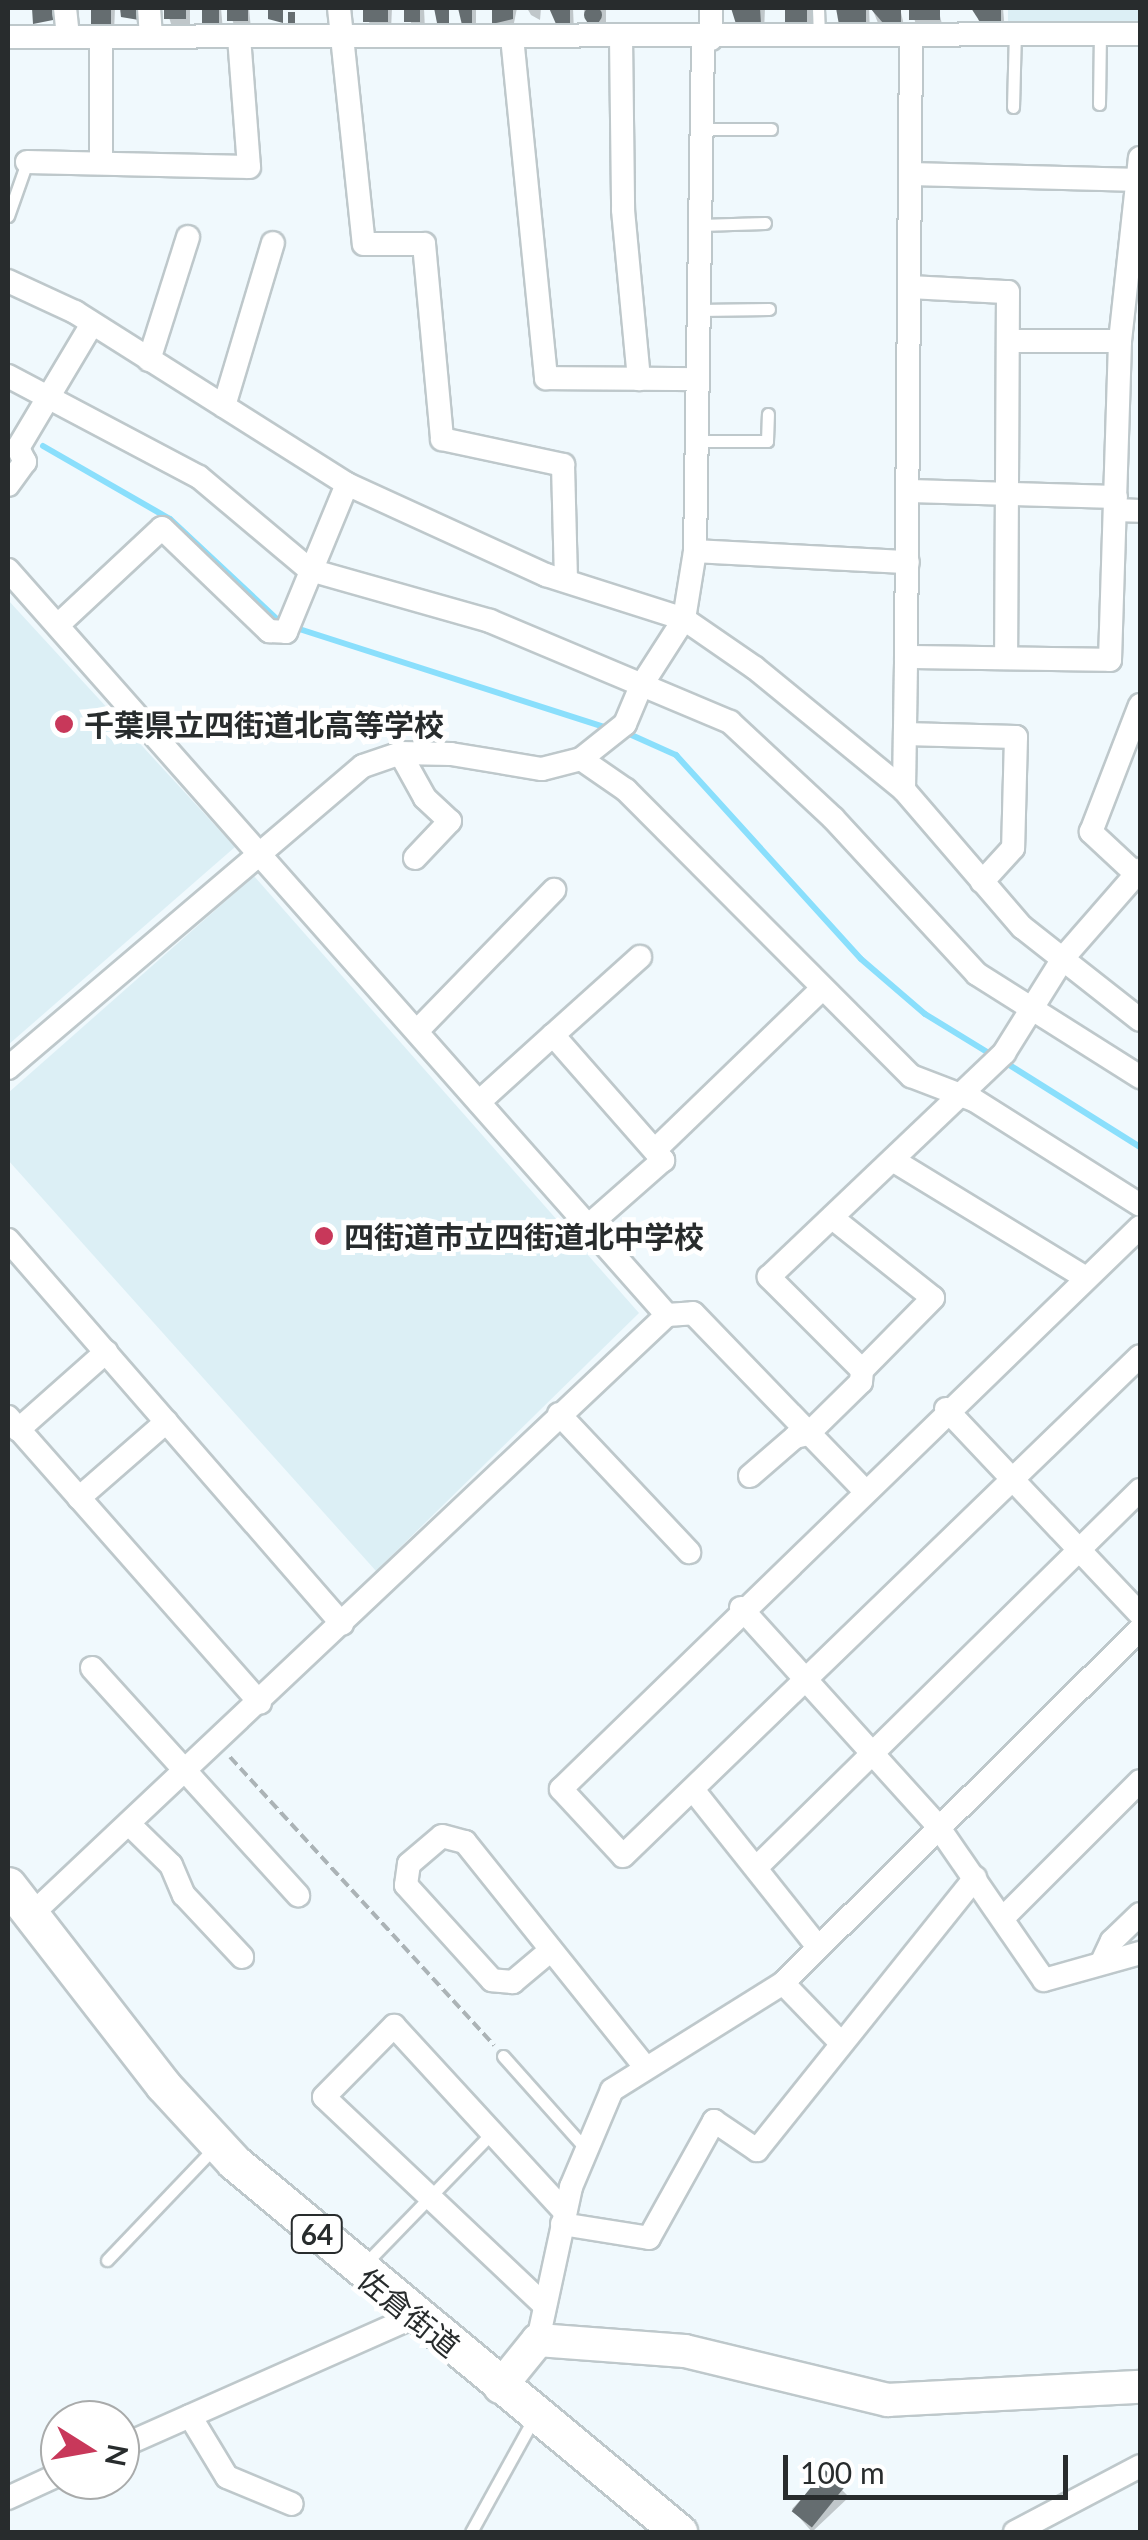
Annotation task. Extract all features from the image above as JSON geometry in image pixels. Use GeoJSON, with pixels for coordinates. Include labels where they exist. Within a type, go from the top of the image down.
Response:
{"type":"FeatureCollection","features":[{"type":"Feature","properties":{"kind":"main road","name":"佐倉街道"},"geometry":{"type":"LineString","coordinates":[[8,1885],[217,2145],[359,2271],[680,2532]]}},
{"type":"Feature","properties":{"kind":"street"},"geometry":{"type":"LineString","coordinates":[[66,8],[68,37]]}},
{"type":"Feature","properties":{"kind":"street"},"geometry":{"type":"LineString","coordinates":[[149,8],[151,37]]}},
{"type":"Feature","properties":{"kind":"street"},"geometry":{"type":"LineString","coordinates":[[338,8],[364,244],[424,244],[442,439],[563,465],[566,580]]}},
{"type":"Feature","properties":{"kind":"street"},"geometry":{"type":"LineString","coordinates":[[8,1068],[257,852],[363,766],[400,753],[542,769],[581,758],[620,730],[641,686],[684,619],[695,551],[701,129],[711,8]]}},
{"type":"Feature","properties":{"kind":"street"},"geometry":{"type":"LineString","coordinates":[[953,8],[953,33]]}},
{"type":"Feature","properties":{"kind":"street"},"geometry":{"type":"LineString","coordinates":[[8,37],[707,39],[953,33],[1140,34]]}},
{"type":"Feature","properties":{"kind":"street"},"geometry":{"type":"LineString","coordinates":[[904,790],[910,491],[911,35]]}},
{"type":"Feature","properties":{"kind":"street"},"geometry":{"type":"LineString","coordinates":[[101,37],[101,163]]}},
{"type":"Feature","properties":{"kind":"street"},"geometry":{"type":"LineString","coordinates":[[27,162],[249,167],[239,37]]}},
{"type":"Feature","properties":{"kind":"street"},"geometry":{"type":"LineString","coordinates":[[512,37],[546,378],[698,379]]}},
{"type":"Feature","properties":{"kind":"street"},"geometry":{"type":"LineString","coordinates":[[621,37],[623,210],[639,379]]}},
{"type":"Feature","properties":{"kind":"street"},"geometry":{"type":"LineString","coordinates":[[906,657],[1110,660],[1116,504],[1129,455],[1120,341],[1140,169],[912,174]]}},
{"type":"Feature","properties":{"kind":"street"},"geometry":{"type":"LineString","coordinates":[[149,360],[188,238]]}},
{"type":"Feature","properties":{"kind":"street"},"geometry":{"type":"LineString","coordinates":[[224,406],[273,243]]}},
{"type":"Feature","properties":{"kind":"street"},"geometry":{"type":"LineString","coordinates":[[8,282],[92,324],[347,484],[566,580],[684,619],[755,668],[904,790],[1022,927],[1140,1020]]}},
{"type":"Feature","properties":{"kind":"street"},"geometry":{"type":"LineString","coordinates":[[911,287],[1008,292],[1010,494],[1006,658]]}},
{"type":"Feature","properties":{"kind":"street"},"geometry":{"type":"LineString","coordinates":[[8,484],[25,462],[18,448],[92,324]]}},
{"type":"Feature","properties":{"kind":"street"},"geometry":{"type":"LineString","coordinates":[[1008,341],[1120,341]]}},
{"type":"Feature","properties":{"kind":"street"},"geometry":{"type":"LineString","coordinates":[[8,376],[198,477],[310,570],[490,621],[730,722],[833,818],[977,974],[1034,1015],[1140,1078]]}},
{"type":"Feature","properties":{"kind":"street"},"geometry":{"type":"LineString","coordinates":[[58,625],[162,528],[269,631],[288,626],[347,484]]}},
{"type":"Feature","properties":{"kind":"street"},"geometry":{"type":"LineString","coordinates":[[910,491],[1010,494],[1116,504],[1140,511]]}},
{"type":"Feature","properties":{"kind":"street"},"geometry":{"type":"LineString","coordinates":[[695,551],[908,562]]}},
{"type":"Feature","properties":{"kind":"street"},"geometry":{"type":"LineString","coordinates":[[8,570],[667,1314]]}},
{"type":"Feature","properties":{"kind":"street"},"geometry":{"type":"LineString","coordinates":[[835,1220],[998,1058],[1034,1015],[1064,958],[1138,872],[1091,832],[1140,705]]}},
{"type":"Feature","properties":{"kind":"street"},"geometry":{"type":"LineString","coordinates":[[905,734],[1016,737],[1013,848],[982,882]]}},
{"type":"Feature","properties":{"kind":"street"},"geometry":{"type":"LineString","coordinates":[[400,753],[426,798],[450,821],[416,858]]}},
{"type":"Feature","properties":{"kind":"street"},"geometry":{"type":"LineString","coordinates":[[581,758],[626,790],[910,1076],[961,1096],[1140,1205]]}},
{"type":"Feature","properties":{"kind":"street"},"geometry":{"type":"LineString","coordinates":[[416,1031],[554,890]]}},
{"type":"Feature","properties":{"kind":"street"},"geometry":{"type":"LineString","coordinates":[[479,1102],[640,957]]}},
{"type":"Feature","properties":{"kind":"street"},"geometry":{"type":"LineString","coordinates":[[655,1150],[823,988]]}},
{"type":"Feature","properties":{"kind":"street"},"geometry":{"type":"LineString","coordinates":[[553,1036],[662,1160],[588,1224]]}},
{"type":"Feature","properties":{"kind":"street"},"geometry":{"type":"LineString","coordinates":[[896,1162],[1084,1276]]}},
{"type":"Feature","properties":{"kind":"street"},"geometry":{"type":"LineString","coordinates":[[750,1476],[808,1434],[861,1382],[862,1370],[933,1298],[835,1220],[825,1218],[769,1277],[862,1370]]}},
{"type":"Feature","properties":{"kind":"street"},"geometry":{"type":"LineString","coordinates":[[1140,1227],[946,1409],[561,1789],[623,1856],[1140,1356]]}},
{"type":"Feature","properties":{"kind":"street"},"geometry":{"type":"LineString","coordinates":[[8,1240],[342,1624]]}},
{"type":"Feature","properties":{"kind":"street"},"geometry":{"type":"LineString","coordinates":[[31,1915],[218,1744],[667,1314],[693,1313],[864,1490]]}},
{"type":"Feature","properties":{"kind":"street"},"geometry":{"type":"LineString","coordinates":[[106,1352],[13,1424],[260,1703]]}},
{"type":"Feature","properties":{"kind":"street"},"geometry":{"type":"LineString","coordinates":[[946,1409],[1014,1476],[1140,1614]]}},
{"type":"Feature","properties":{"kind":"street"},"geometry":{"type":"LineString","coordinates":[[559,1414],[689,1552]]}},
{"type":"Feature","properties":{"kind":"street"},"geometry":{"type":"LineString","coordinates":[[79,1498],[166,1422]]}},
{"type":"Feature","properties":{"kind":"street"},"geometry":{"type":"LineString","coordinates":[[758,1866],[1140,1490]]}},
{"type":"Feature","properties":{"kind":"street"},"geometry":{"type":"LineString","coordinates":[[741,1608],[937,1825],[1044,1980],[1140,1952]]}},
{"type":"Feature","properties":{"kind":"street"},"geometry":{"type":"LineString","coordinates":[[500,2387],[538,2340],[563,2218],[584,2147],[612,2090],[783,1983],[937,1825],[1140,1630]]}},
{"type":"Feature","properties":{"kind":"street"},"geometry":{"type":"LineString","coordinates":[[92,1668],[298,1895]]}},
{"type":"Feature","properties":{"kind":"street"},"geometry":{"type":"LineString","coordinates":[[1004,1917],[1140,1782]]}},
{"type":"Feature","properties":{"kind":"street"},"geometry":{"type":"LineString","coordinates":[[694,1791],[758,1866],[818,1947]]}},
{"type":"Feature","properties":{"kind":"street"},"geometry":{"type":"LineString","coordinates":[[130,1825],[171,1865],[184,1895],[242,1957]]}},
{"type":"Feature","properties":{"kind":"street"},"geometry":{"type":"LineString","coordinates":[[551,1950],[513,1982],[492,1980],[406,1885],[409,1864],[442,1836],[465,1842],[645,2066]]}},
{"type":"Feature","properties":{"kind":"street"},"geometry":{"type":"LineString","coordinates":[[543,2304],[324,2097],[394,2026],[492,2132],[563,2218],[649,2238],[714,2121],[757,2150],[975,1878]]}},
{"type":"Feature","properties":{"kind":"street"},"geometry":{"type":"LineString","coordinates":[[1102,1962],[1112,1941],[1140,1914]]}},
{"type":"Feature","properties":{"kind":"street"},"geometry":{"type":"LineString","coordinates":[[783,1983],[840,2042]]}},
{"type":"Feature","properties":{"kind":"street"},"geometry":{"type":"LineString","coordinates":[[140,2439],[415,2316]]}},
{"type":"Feature","properties":{"kind":"street"},"geometry":{"type":"LineString","coordinates":[[538,2340],[685,2351],[816,2388],[888,2400],[1140,2388]]}},
{"type":"Feature","properties":{"kind":"street"},"geometry":{"type":"LineString","coordinates":[[190,2416],[228,2477],[292,2504]]}},
{"type":"Feature","properties":{"kind":"street"},"geometry":{"type":"LineString","coordinates":[[1015,2532],[1140,2466]]}},
{"type":"Feature","properties":{"kind":"street"},"geometry":{"type":"LineString","coordinates":[[8,2498],[40,2483]]}},
{"type":"Feature","properties":{"kind":"lane"},"geometry":{"type":"LineString","coordinates":[[818,8],[819,38]]}},
{"type":"Feature","properties":{"kind":"lane"},"geometry":{"type":"LineString","coordinates":[[1013,107],[1015,33]]}},
{"type":"Feature","properties":{"kind":"lane"},"geometry":{"type":"LineString","coordinates":[[1098,104],[1100,34]]}},
{"type":"Feature","properties":{"kind":"lane"},"geometry":{"type":"LineString","coordinates":[[701,129],[771,129]]}},
{"type":"Feature","properties":{"kind":"lane"},"geometry":{"type":"LineString","coordinates":[[8,216],[27,162]]}},
{"type":"Feature","properties":{"kind":"lane"},"geometry":{"type":"LineString","coordinates":[[700,225],[765,222]]}},
{"type":"Feature","properties":{"kind":"lane"},"geometry":{"type":"LineString","coordinates":[[699,310],[769,309]]}},
{"type":"Feature","properties":{"kind":"lane"},"geometry":{"type":"LineString","coordinates":[[696,441],[766,441],[768,414]]}},
{"type":"Feature","properties":{"kind":"lane"},"geometry":{"type":"LineString","coordinates":[[504,2056],[584,2147]]}},
{"type":"Feature","properties":{"kind":"lane"},"geometry":{"type":"LineString","coordinates":[[359,2271],[492,2132]]}},
{"type":"Feature","properties":{"kind":"lane"},"geometry":{"type":"LineString","coordinates":[[107,2260],[217,2145]]}},
{"type":"Feature","properties":{"kind":"lane"},"geometry":{"type":"LineString","coordinates":[[472,2532],[535,2416]]}},
{"type":"Feature","properties":{"kind":"path"},"geometry":{"type":"LineString","coordinates":[[218,1744],[504,2056]]}},
{"type":"Feature","properties":{"kind":"shaded area"},"geometry":{"type":"Polygon","coordinates":[[[1008,8],[1140,8],[1140,26],[1008,26],[1008,8]]]}},
{"type":"Feature","properties":{"kind":"shaded area","name":"千葉県立四街道北高等学校"},"geometry":{"type":"Polygon","coordinates":[[[8,600],[235,847],[8,1045],[8,600]]]}},
{"type":"Feature","properties":{"kind":"shaded area","name":"四街道市立四街道北中学校"},"geometry":{"type":"Polygon","coordinates":[[[254,876],[639,1313],[376,1571],[8,1160],[8,1093],[254,876]]]}},
{"type":"Feature","properties":{"kind":"building"},"geometry":{"type":"Polygon","coordinates":[[[593,6],[600,8],[600,22],[593,24],[586,22],[584,15],[586,8],[593,6]]]}},
{"type":"Feature","properties":{"kind":"building"},"geometry":{"type":"Polygon","coordinates":[[[32,8],[57,8],[58,19],[33,24],[32,8]]]}},
{"type":"Feature","properties":{"kind":"building"},"geometry":{"type":"Polygon","coordinates":[[[91,8],[111,8],[111,24],[91,24],[91,8]]]}},
{"type":"Feature","properties":{"kind":"building"},"geometry":{"type":"Polygon","coordinates":[[[120,8],[138,8],[139,20],[121,17],[120,8]]]}},
{"type":"Feature","properties":{"kind":"building"},"geometry":{"type":"Polygon","coordinates":[[[164,8],[186,8],[186,19],[164,19],[164,8]]]}},
{"type":"Feature","properties":{"kind":"building"},"geometry":{"type":"Polygon","coordinates":[[[202,8],[219,8],[219,24],[202,24],[202,8]]]}},
{"type":"Feature","properties":{"kind":"building"},"geometry":{"type":"Polygon","coordinates":[[[227,8],[248,8],[248,21],[227,21],[227,8]]]}},
{"type":"Feature","properties":{"kind":"building"},"geometry":{"type":"Polygon","coordinates":[[[268,8],[283,8],[283,23],[268,19],[268,8]]]}},
{"type":"Feature","properties":{"kind":"building"},"geometry":{"type":"Polygon","coordinates":[[[363,8],[388,8],[388,22],[363,22],[363,8]]]}},
{"type":"Feature","properties":{"kind":"building"},"geometry":{"type":"Polygon","coordinates":[[[404,8],[420,8],[420,22],[404,22],[404,8]]]}},
{"type":"Feature","properties":{"kind":"building"},"geometry":{"type":"Polygon","coordinates":[[[434,8],[449,8],[449,23],[437,23],[434,8]]]}},
{"type":"Feature","properties":{"kind":"building"},"geometry":{"type":"Polygon","coordinates":[[[458,8],[472,8],[472,26],[462,25],[458,8]]]}},
{"type":"Feature","properties":{"kind":"building"},"geometry":{"type":"Polygon","coordinates":[[[492,8],[513,8],[513,19],[492,24],[492,8]]]}},
{"type":"Feature","properties":{"kind":"building"},"geometry":{"type":"Polygon","coordinates":[[[549,8],[570,8],[570,24],[556,24],[549,8]]]}},
{"type":"Feature","properties":{"kind":"building"},"geometry":{"type":"Polygon","coordinates":[[[731,8],[760,8],[761,24],[736,24],[731,8]]]}},
{"type":"Feature","properties":{"kind":"building"},"geometry":{"type":"Polygon","coordinates":[[[785,8],[807,8],[807,22],[785,22],[785,8]]]}},
{"type":"Feature","properties":{"kind":"building"},"geometry":{"type":"Polygon","coordinates":[[[836,8],[866,8],[866,24],[839,25],[836,8]]]}},
{"type":"Feature","properties":{"kind":"building"},"geometry":{"type":"Polygon","coordinates":[[[870,8],[901,8],[901,22],[883,23],[870,8]]]}},
{"type":"Feature","properties":{"kind":"building"},"geometry":{"type":"Polygon","coordinates":[[[909,8],[940,8],[940,20],[909,20],[909,8]]]}},
{"type":"Feature","properties":{"kind":"building"},"geometry":{"type":"Polygon","coordinates":[[[971,8],[1001,8],[1001,24],[982,25],[971,8]]]}},
{"type":"Feature","properties":{"kind":"building"},"geometry":{"type":"Polygon","coordinates":[[[288,12],[295,12],[295,28],[288,28],[288,12]]]}},
{"type":"Feature","properties":{"kind":"building"},"geometry":{"type":"Polygon","coordinates":[[[825,2470],[845,2486],[812,2528],[792,2511],[825,2470]]]}},
{"type":"Feature","properties":{"kind":"waterway"},"geometry":{"type":"LineString","coordinates":[[43,446],[170,519],[281,623]]}},
{"type":"Feature","properties":{"kind":"waterway"},"geometry":{"type":"LineString","coordinates":[[293,627],[610,729]]}},
{"type":"Feature","properties":{"kind":"waterway"},"geometry":{"type":"LineString","coordinates":[[627,733],[676,755],[861,959],[925,1014],[992,1055]]}},
{"type":"Feature","properties":{"kind":"waterway"},"geometry":{"type":"LineString","coordinates":[[1003,1061],[1140,1147]]}},
{"type":"Feature","properties":{"kind":"place","name":"千葉県立四街道北高等学校"},"geometry":{"type":"Point","coordinates":[64,724]}},
{"type":"Feature","properties":{"kind":"place","name":"四街道市立四街道北中学校"},"geometry":{"type":"Point","coordinates":[324,1236]}}]}
